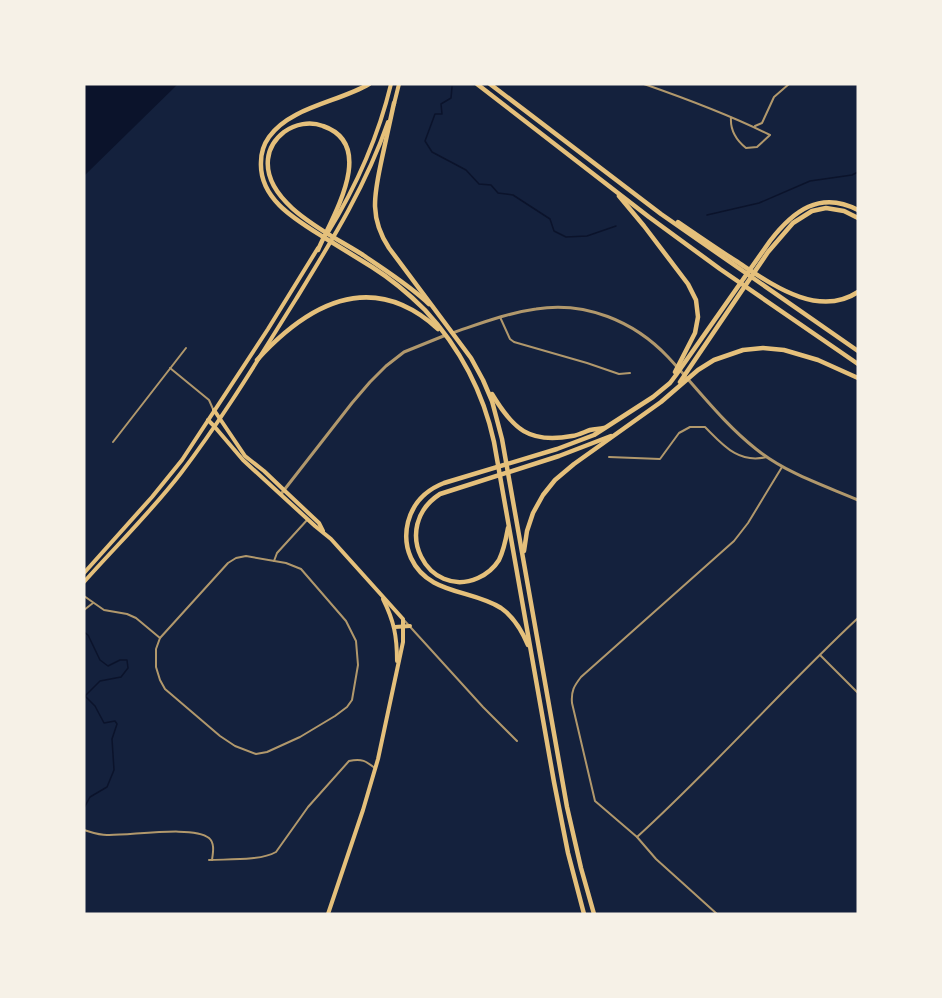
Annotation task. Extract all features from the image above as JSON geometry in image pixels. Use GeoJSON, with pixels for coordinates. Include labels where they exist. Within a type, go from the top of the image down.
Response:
{"type":"FeatureCollection","features":[{"type":"Feature","properties":{"kind":"highway"},"geometry":{"type":"LineString","coordinates":[[369,84],[288,120],[271,134],[261,154],[264,184],[284,210],[408,286],[439,315]]}},
{"type":"Feature","properties":{"kind":"highway"},"geometry":{"type":"LineString","coordinates":[[477,84],[731,277],[858,364]]}},
{"type":"Feature","properties":{"kind":"highway"},"geometry":{"type":"LineString","coordinates":[[490,84],[641,199],[740,266],[796,296],[819,301],[838,301],[858,292]]}},
{"type":"Feature","properties":{"kind":"highway"},"geometry":{"type":"LineString","coordinates":[[394,103],[374,204],[376,220],[384,240],[460,341],[510,422],[528,434],[548,438],[561,438],[606,428]]}},
{"type":"Feature","properties":{"kind":"highway"},"geometry":{"type":"LineString","coordinates":[[313,227],[278,193],[270,179],[268,166],[269,154],[276,140],[287,130],[304,124],[320,125],[333,131],[344,143],[350,162],[345,189],[318,250]]}},
{"type":"Feature","properties":{"kind":"highway"},"geometry":{"type":"LineString","coordinates":[[614,189],[642,222],[683,278],[696,300],[698,317],[695,333],[670,383]]}},
{"type":"Feature","properties":{"kind":"highway"},"geometry":{"type":"LineString","coordinates":[[531,653],[519,627],[503,610],[484,600],[438,586],[419,570],[410,555],[407,543],[410,517],[418,501],[435,486],[574,443],[606,428],[670,383],[770,241],[788,220],[806,207],[822,202],[838,203],[858,210]]}},
{"type":"Feature","properties":{"kind":"highway"},"geometry":{"type":"LineString","coordinates":[[675,389],[768,252],[793,223],[812,211],[826,208],[844,211],[858,218]]}},
{"type":"Feature","properties":{"kind":"highway"},"geometry":{"type":"LineString","coordinates":[[343,246],[398,286],[417,303],[452,344],[481,396],[502,484],[558,807],[584,914]]}},
{"type":"Feature","properties":{"kind":"highway"},"geometry":{"type":"LineString","coordinates":[[740,266],[763,286],[858,351]]}},
{"type":"Feature","properties":{"kind":"highway"},"geometry":{"type":"LineString","coordinates":[[257,360],[280,336],[297,323],[322,308],[350,299],[368,298],[394,302],[415,312],[439,329]]}},
{"type":"Feature","properties":{"kind":"highway"},"geometry":{"type":"LineString","coordinates":[[524,559],[528,525],[536,506],[564,472],[661,402],[698,370],[714,360],[753,349],[774,348],[795,352],[858,378]]}},
{"type":"Feature","properties":{"kind":"highway"},"geometry":{"type":"LineString","coordinates":[[484,382],[496,412],[505,454],[567,807],[594,914]]}},
{"type":"Feature","properties":{"kind":"highway"},"geometry":{"type":"LineString","coordinates":[[508,523],[499,560],[487,573],[473,580],[454,581],[436,574],[426,563],[417,547],[416,532],[419,517],[427,504],[440,494],[559,456],[613,435]]}},
{"type":"Feature","properties":{"kind":"main road"},"geometry":{"type":"LineString","coordinates":[[84,573],[162,486],[182,460],[318,250],[364,167],[391,84]]}},
{"type":"Feature","properties":{"kind":"main road"},"geometry":{"type":"LineString","coordinates":[[84,582],[173,483],[220,418],[257,360],[361,189],[380,146],[399,84]]}},
{"type":"Feature","properties":{"kind":"main road"},"geometry":{"type":"LineString","coordinates":[[214,410],[245,456],[264,471],[308,519],[324,531],[404,619],[403,642],[376,770],[328,914]]}},
{"type":"Feature","properties":{"kind":"main road"},"geometry":{"type":"LineString","coordinates":[[208,420],[238,456],[319,523],[324,531]]}},
{"type":"Feature","properties":{"kind":"main road"},"geometry":{"type":"LineString","coordinates":[[379,592],[395,627],[396,670]]}},
{"type":"Feature","properties":{"kind":"main road"},"geometry":{"type":"LineString","coordinates":[[395,627],[410,626]]}},
{"type":"Feature","properties":{"kind":"street"},"geometry":{"type":"LineString","coordinates":[[644,84],[731,117],[770,135],[757,147],[749,148],[742,145],[734,135],[730,124],[731,117]]}},
{"type":"Feature","properties":{"kind":"street"},"geometry":{"type":"LineString","coordinates":[[752,126],[761,124],[774,97],[789,84]]}},
{"type":"Feature","properties":{"kind":"street"},"geometry":{"type":"LineString","coordinates":[[283,493],[352,403],[387,364],[415,347],[476,325],[523,311],[551,307],[596,313],[615,319],[634,329],[652,342],[740,435],[766,457],[782,467],[858,500]]}},
{"type":"Feature","properties":{"kind":"street"},"geometry":{"type":"LineString","coordinates":[[501,317],[512,341],[619,374],[630,373]]}},
{"type":"Feature","properties":{"kind":"street"},"geometry":{"type":"LineString","coordinates":[[113,442],[186,348]]}},
{"type":"Feature","properties":{"kind":"street"},"geometry":{"type":"LineString","coordinates":[[170,369],[209,400],[214,410]]}},
{"type":"Feature","properties":{"kind":"street"},"geometry":{"type":"LineString","coordinates":[[609,457],[660,459],[680,433],[690,427],[705,427],[727,449],[739,456],[754,460],[766,457]]}},
{"type":"Feature","properties":{"kind":"street"},"geometry":{"type":"LineString","coordinates":[[717,914],[656,859],[638,837],[605,811],[594,799],[572,703],[572,690],[582,677],[738,536],[782,467]]}},
{"type":"Feature","properties":{"kind":"street"},"geometry":{"type":"LineString","coordinates":[[274,561],[277,553],[308,519]]}},
{"type":"Feature","properties":{"kind":"street"},"geometry":{"type":"LineString","coordinates":[[246,556],[274,561],[297,566],[303,571],[346,621],[354,637],[358,665],[352,700],[347,707],[300,736],[267,752],[256,754],[236,746],[220,735],[165,689],[158,676],[155,662],[156,649],[160,638],[231,560],[246,556]]}},
{"type":"Feature","properties":{"kind":"street"},"geometry":{"type":"LineString","coordinates":[[84,596],[104,610],[136,618],[160,638]]}},
{"type":"Feature","properties":{"kind":"street"},"geometry":{"type":"LineString","coordinates":[[84,610],[93,603]]}},
{"type":"Feature","properties":{"kind":"street"},"geometry":{"type":"LineString","coordinates":[[638,837],[858,618]]}},
{"type":"Feature","properties":{"kind":"street"},"geometry":{"type":"LineString","coordinates":[[404,619],[483,707],[517,741]]}},
{"type":"Feature","properties":{"kind":"street"},"geometry":{"type":"LineString","coordinates":[[820,655],[858,693]]}},
{"type":"Feature","properties":{"kind":"street"},"geometry":{"type":"LineString","coordinates":[[84,830],[104,836],[162,832],[201,834],[212,841],[211,860],[269,856],[276,852],[308,807],[350,761],[366,761],[376,770]]}},
{"type":"Feature","properties":{"kind":"water"},"geometry":{"type":"Polygon","coordinates":[[[84,84],[178,84],[84,176],[84,84]]]}},
{"type":"Feature","properties":{"kind":"waterway"},"geometry":{"type":"LineString","coordinates":[[452,87],[451,98],[441,104],[442,114],[435,114],[425,141],[432,152],[466,170],[479,184],[491,185],[498,193],[513,195],[550,219],[554,231],[566,237],[587,236],[616,226]]}},
{"type":"Feature","properties":{"kind":"waterway"},"geometry":{"type":"LineString","coordinates":[[707,215],[759,203],[810,181],[852,175],[858,172]]}},
{"type":"Feature","properties":{"kind":"waterway"},"geometry":{"type":"LineString","coordinates":[[84,632],[88,635],[100,660],[108,666],[120,660],[127,660],[128,668],[121,677],[100,681],[85,696],[95,706],[104,723],[115,721],[117,724],[112,739],[114,770],[107,787],[90,797],[84,808]]}}]}
